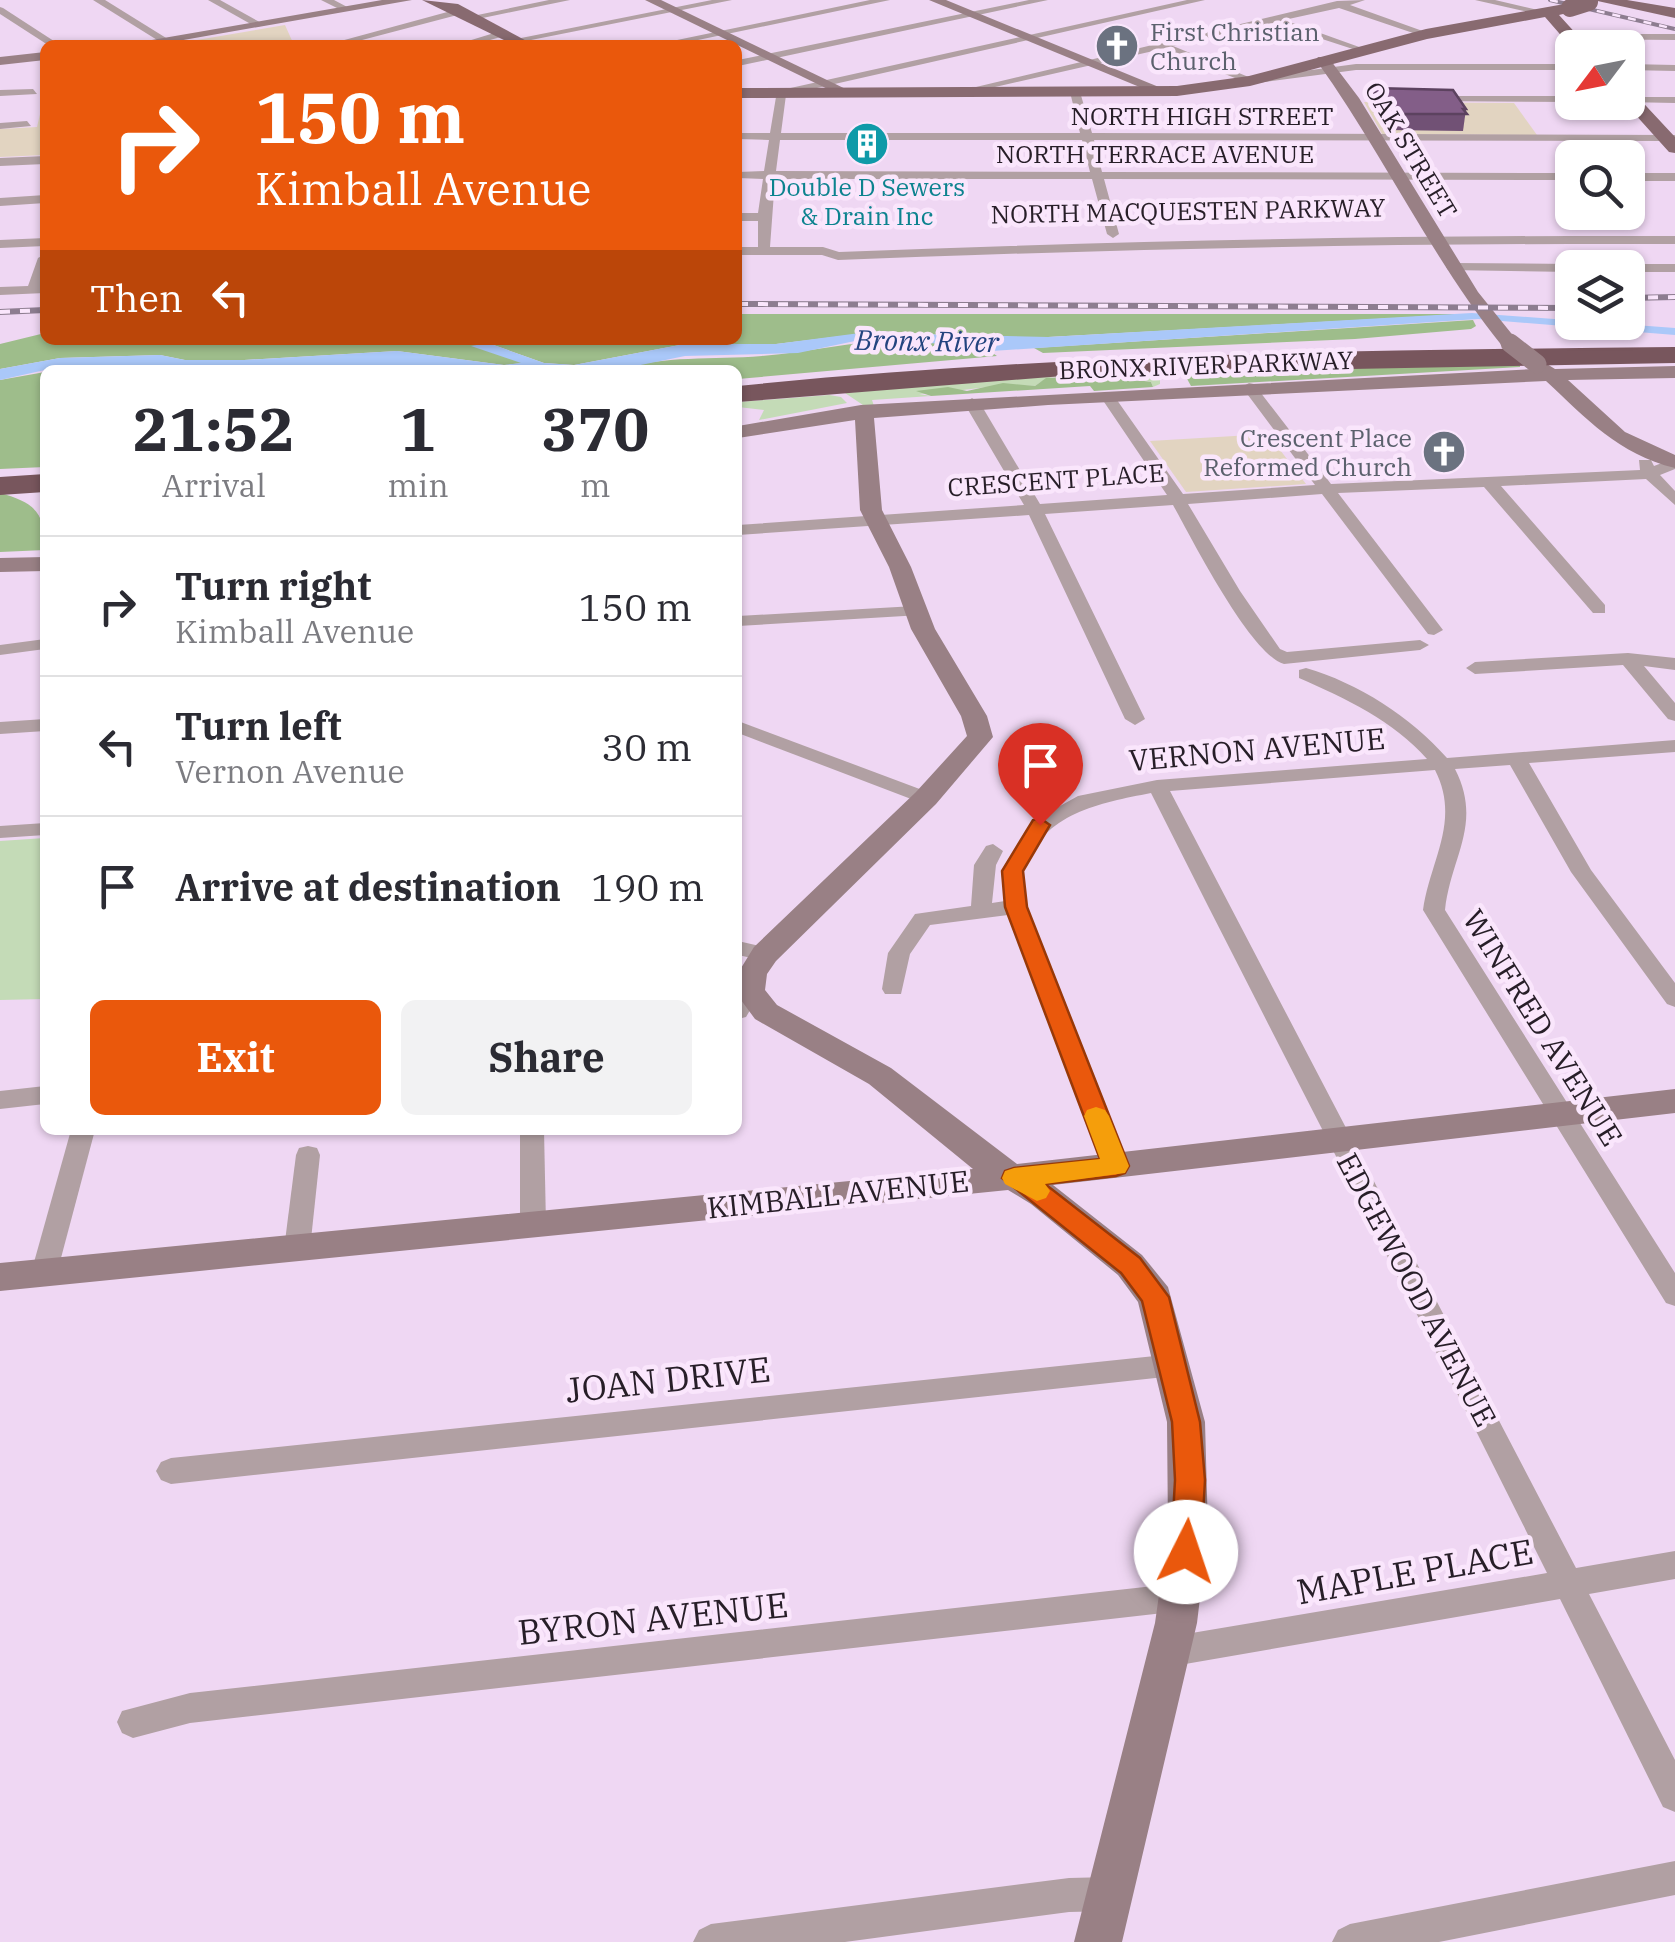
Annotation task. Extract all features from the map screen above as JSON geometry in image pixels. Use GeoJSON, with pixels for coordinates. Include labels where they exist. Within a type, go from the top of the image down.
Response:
{"type":"FeatureCollection","features":[{"type":"Feature","properties":{"kind":"highway"},"geometry":{"type":"LineString","coordinates":[[1171,392],[1167,378],[1175,372],[1255,357],[1496,328]]}},
{"type":"Feature","properties":{"kind":"highway","name":"BRONX RIVER PARKWAY"},"geometry":{"type":"LineString","coordinates":[[742,390],[1255,357],[1675,346]]}},
{"type":"Feature","properties":{"kind":"highway","name":"BRONX RIVER PARKWAY"},"geometry":{"type":"LineString","coordinates":[[1255,357],[1675,356]]}},
{"type":"Feature","properties":{"kind":"highway"},"geometry":{"type":"LineString","coordinates":[[742,390],[832,393],[850,398],[861,410]]}},
{"type":"Feature","properties":{"kind":"highway"},"geometry":{"type":"LineString","coordinates":[[0,475],[40,472]]}},
{"type":"Feature","properties":{"kind":"highway"},"geometry":{"type":"LineString","coordinates":[[0,486],[40,484]]}},
{"type":"Feature","properties":{"kind":"main road"},"geometry":{"type":"LineString","coordinates":[[430,0],[456,7],[516,39]]}},
{"type":"Feature","properties":{"kind":"main road"},"geometry":{"type":"LineString","coordinates":[[742,93],[1164,92],[1328,64],[1358,50],[1426,34],[1550,14],[1594,0],[1671,9]]}},
{"type":"Feature","properties":{"kind":"main road"},"geometry":{"type":"LineString","coordinates":[[1550,14],[1565,30]]}},
{"type":"Feature","properties":{"kind":"main road"},"geometry":{"type":"LineString","coordinates":[[1645,115],[1672,141]]}},
{"type":"Feature","properties":{"kind":"street"},"geometry":{"type":"LineString","coordinates":[[98,0],[166,40],[406,0]]}},
{"type":"Feature","properties":{"kind":"street"},"geometry":{"type":"LineString","coordinates":[[213,0],[260,25]]}},
{"type":"Feature","properties":{"kind":"street"},"geometry":{"type":"LineString","coordinates":[[326,0],[346,9]]}},
{"type":"Feature","properties":{"kind":"street"},"geometry":{"type":"LineString","coordinates":[[366,6],[387,0]]}},
{"type":"Feature","properties":{"kind":"street"},"geometry":{"type":"LineString","coordinates":[[366,6],[456,7],[565,0]]}},
{"type":"Feature","properties":{"kind":"street"},"geometry":{"type":"LineString","coordinates":[[651,0],[736,40]]}},
{"type":"Feature","properties":{"kind":"street"},"geometry":{"type":"LineString","coordinates":[[516,39],[727,0]]}},
{"type":"Feature","properties":{"kind":"street"},"geometry":{"type":"LineString","coordinates":[[682,40],[885,0]]}},
{"type":"Feature","properties":{"kind":"street"},"geometry":{"type":"LineString","coordinates":[[935,0],[1164,92]]}},
{"type":"Feature","properties":{"kind":"street"},"geometry":{"type":"LineString","coordinates":[[742,62],[1043,0]]}},
{"type":"Feature","properties":{"kind":"street"},"geometry":{"type":"LineString","coordinates":[[764,250],[764,217],[781,93],[1200,0]]}},
{"type":"Feature","properties":{"kind":"street"},"geometry":{"type":"LineString","coordinates":[[1324,0],[1426,34]]}},
{"type":"Feature","properties":{"kind":"street"},"geometry":{"type":"LineString","coordinates":[[960,92],[1360,0]]}},
{"type":"Feature","properties":{"kind":"street"},"geometry":{"type":"LineString","coordinates":[[1480,0],[1550,14]]}},
{"type":"Feature","properties":{"kind":"street"},"geometry":{"type":"LineString","coordinates":[[4,5],[49,40]]}},
{"type":"Feature","properties":{"kind":"street"},"geometry":{"type":"LineString","coordinates":[[347,40],[456,7]]}},
{"type":"Feature","properties":{"kind":"street"},"geometry":{"type":"LineString","coordinates":[[1274,20],[1358,50]]}},
{"type":"Feature","properties":{"kind":"street"},"geometry":{"type":"LineString","coordinates":[[1645,39],[1675,38]]}},
{"type":"Feature","properties":{"kind":"street"},"geometry":{"type":"LineString","coordinates":[[742,43],[846,93]]}},
{"type":"Feature","properties":{"kind":"street"},"geometry":{"type":"LineString","coordinates":[[1164,46],[1250,80]]}},
{"type":"Feature","properties":{"kind":"street"},"geometry":{"type":"LineString","coordinates":[[0,62],[40,57]]}},
{"type":"Feature","properties":{"kind":"street"},"geometry":{"type":"LineString","coordinates":[[1328,64],[1555,67]]}},
{"type":"Feature","properties":{"kind":"street","name":"OAK STREET"},"geometry":{"type":"LineString","coordinates":[[1328,64],[1431,233],[1496,328],[1648,464]]}},
{"type":"Feature","properties":{"kind":"street"},"geometry":{"type":"LineString","coordinates":[[1645,67],[1675,68]]}},
{"type":"Feature","properties":{"kind":"street"},"geometry":{"type":"LineString","coordinates":[[0,93],[33,92]]}},
{"type":"Feature","properties":{"kind":"street"},"geometry":{"type":"LineString","coordinates":[[1076,92],[1114,234]]}},
{"type":"Feature","properties":{"kind":"street"},"geometry":{"type":"LineString","coordinates":[[1352,98],[1371,98]]}},
{"type":"Feature","properties":{"kind":"street"},"geometry":{"type":"LineString","coordinates":[[1408,99],[1555,100]]}},
{"type":"Feature","properties":{"kind":"street"},"geometry":{"type":"LineString","coordinates":[[1645,99],[1675,100]]}},
{"type":"Feature","properties":{"kind":"street"},"geometry":{"type":"LineString","coordinates":[[0,126],[27,124]]}},
{"type":"Feature","properties":{"kind":"street","name":"NORTH HIGH STREET"},"geometry":{"type":"LineString","coordinates":[[742,136],[1672,141]]}},
{"type":"Feature","properties":{"kind":"street"},"geometry":{"type":"LineString","coordinates":[[0,162],[40,160]]}},
{"type":"Feature","properties":{"kind":"street","name":"NORTH TERRACE AVENUE"},"geometry":{"type":"LineString","coordinates":[[742,174],[1555,177]]}},
{"type":"Feature","properties":{"kind":"street"},"geometry":{"type":"LineString","coordinates":[[1645,177],[1675,177]]}},
{"type":"Feature","properties":{"kind":"street"},"geometry":{"type":"LineString","coordinates":[[0,202],[40,199]]}},
{"type":"Feature","properties":{"kind":"street"},"geometry":{"type":"LineString","coordinates":[[742,217],[764,217]]}},
{"type":"Feature","properties":{"kind":"street","name":"NORTH MACQUESTEN PARKWAY"},"geometry":{"type":"LineString","coordinates":[[823,251],[862,244],[1114,234],[1675,228]]}},
{"type":"Feature","properties":{"kind":"street","name":"NORTH MACQUESTEN PARKWAY"},"geometry":{"type":"LineString","coordinates":[[742,251],[823,251],[858,256],[1431,233],[1675,240]]}},
{"type":"Feature","properties":{"kind":"street"},"geometry":{"type":"LineString","coordinates":[[0,244],[40,242]]}},
{"type":"Feature","properties":{"kind":"street"},"geometry":{"type":"LineString","coordinates":[[1453,267],[1555,268]]}},
{"type":"Feature","properties":{"kind":"street"},"geometry":{"type":"LineString","coordinates":[[1645,268],[1675,268]]}},
{"type":"Feature","properties":{"kind":"street"},"geometry":{"type":"LineString","coordinates":[[0,291],[39,289]]}},
{"type":"Feature","properties":{"kind":"street"},"geometry":{"type":"LineString","coordinates":[[742,431],[861,410],[1543,368],[1675,372]]}},
{"type":"Feature","properties":{"kind":"street"},"geometry":{"type":"LineString","coordinates":[[1250,387],[1434,630]]}},
{"type":"Feature","properties":{"kind":"street"},"geometry":{"type":"LineString","coordinates":[[1107,396],[1274,653],[1284,658],[1420,645]]}},
{"type":"Feature","properties":{"kind":"street"},"geometry":{"type":"LineString","coordinates":[[972,403],[1035,510],[1136,719]]}},
{"type":"Feature","properties":{"kind":"street"},"geometry":{"type":"LineString","coordinates":[[861,410],[865,420],[868,490],[875,520],[900,566],[915,610],[980,733],[974,746],[926,798],[751,951],[752,974],[744,1002],[880,1076],[986,1161],[1044,1195],[1144,1280],[1155,1297],[1174,1365],[1190,1462],[1181,1597],[1098,1942]]}},
{"type":"Feature","properties":{"kind":"street","name":"CRESCENT PLACE"},"geometry":{"type":"LineString","coordinates":[[742,530],[1486,479],[1675,462]]}},
{"type":"Feature","properties":{"kind":"street"},"geometry":{"type":"LineString","coordinates":[[1648,464],[1675,500]]}},
{"type":"Feature","properties":{"kind":"street"},"geometry":{"type":"LineString","coordinates":[[1486,479],[1599,610]]}},
{"type":"Feature","properties":{"kind":"street"},"geometry":{"type":"LineString","coordinates":[[0,565],[40,564]]}},
{"type":"Feature","properties":{"kind":"street"},"geometry":{"type":"LineString","coordinates":[[742,621],[915,610]]}},
{"type":"Feature","properties":{"kind":"street"},"geometry":{"type":"LineString","coordinates":[[0,650],[40,645]]}},
{"type":"Feature","properties":{"kind":"street"},"geometry":{"type":"LineString","coordinates":[[1475,668],[1628,659],[1675,664]]}},
{"type":"Feature","properties":{"kind":"street"},"geometry":{"type":"LineString","coordinates":[[1628,659],[1675,716]]}},
{"type":"Feature","properties":{"kind":"street","name":"WINFRED AVENUE"},"geometry":{"type":"LineString","coordinates":[[1306,674],[1395,716],[1441,765],[1455,792],[1459,811],[1435,889],[1434,910],[1675,1294]]}},
{"type":"Feature","properties":{"kind":"street"},"geometry":{"type":"LineString","coordinates":[[0,728],[40,725]]}},
{"type":"Feature","properties":{"kind":"street"},"geometry":{"type":"LineString","coordinates":[[742,729],[926,798]]}},
{"type":"Feature","properties":{"kind":"street","name":"VERNON AVENUE"},"geometry":{"type":"LineString","coordinates":[[1116,1166],[1016,907],[1012,871],[1040,825],[1084,800],[1158,786],[1675,746]]}},
{"type":"Feature","properties":{"kind":"street"},"geometry":{"type":"LineString","coordinates":[[1518,759],[1582,872],[1675,999]]}},
{"type":"Feature","properties":{"kind":"street","name":"EDGEWOOD AVENUE"},"geometry":{"type":"LineString","coordinates":[[1158,786],[1338,1141],[1436,1321],[1675,1795]]}},
{"type":"Feature","properties":{"kind":"street"},"geometry":{"type":"LineString","coordinates":[[0,832],[40,829]]}},
{"type":"Feature","properties":{"kind":"street"},"geometry":{"type":"LineString","coordinates":[[981,911],[985,865],[994,851]]}},
{"type":"Feature","properties":{"kind":"street"},"geometry":{"type":"LineString","coordinates":[[893,989],[899,954],[923,919],[1016,907]]}},
{"type":"Feature","properties":{"kind":"street"},"geometry":{"type":"LineString","coordinates":[[0,1100],[40,1096]]}},
{"type":"Feature","properties":{"kind":"street","name":"KIMBALL AVENUE"},"geometry":{"type":"LineString","coordinates":[[0,1277],[1014,1178],[1675,1101]]}},
{"type":"Feature","properties":{"kind":"street"},"geometry":{"type":"LineString","coordinates":[[44,1272],[82,1135]]}},
{"type":"Feature","properties":{"kind":"street"},"geometry":{"type":"LineString","coordinates":[[532,1135],[532,1225]]}},
{"type":"Feature","properties":{"kind":"street"},"geometry":{"type":"LineString","coordinates":[[297,1249],[308,1154]]}},
{"type":"Feature","properties":{"kind":"street","name":"JOAN DRIVE"},"geometry":{"type":"LineString","coordinates":[[171,1471],[1174,1365]]}},
{"type":"Feature","properties":{"kind":"street","name":"MAPLE PLACE"},"geometry":{"type":"LineString","coordinates":[[1168,1652],[1675,1565]]}},
{"type":"Feature","properties":{"kind":"street","name":"BYRON AVENUE"},"geometry":{"type":"LineString","coordinates":[[134,1722],[190,1708],[1181,1597]]}},
{"type":"Feature","properties":{"kind":"street"},"geometry":{"type":"LineString","coordinates":[[1350,1942],[1675,1878]]}},
{"type":"Feature","properties":{"kind":"street"},"geometry":{"type":"LineString","coordinates":[[711,1942],[1069,1895],[1110,1894]]}},
{"type":"Feature","properties":{"kind":"shaded area"},"geometry":{"type":"Polygon","coordinates":[[[285,25],[292,40],[197,40],[285,25]]]}},
{"type":"Feature","properties":{"kind":"shaded area"},"geometry":{"type":"Polygon","coordinates":[[[1364,102],[1514,103],[1537,135],[1382,134],[1364,102]]]}},
{"type":"Feature","properties":{"kind":"shaded area"},"geometry":{"type":"Polygon","coordinates":[[[40,114],[40,155],[0,157],[0,129],[37,127],[40,114]]]}},
{"type":"Feature","properties":{"kind":"shaded area"},"geometry":{"type":"Polygon","coordinates":[[[1268,434],[1306,484],[1186,492],[1150,441],[1268,434]]]}},
{"type":"Feature","properties":{"kind":"green space"},"geometry":{"type":"Polygon","coordinates":[[[742,314],[1469,314],[1048,337],[985,338],[884,331],[776,344],[742,344],[742,314]]]}},
{"type":"Feature","properties":{"kind":"green space"},"geometry":{"type":"Polygon","coordinates":[[[1473,320],[1476,326],[1471,329],[1355,339],[1043,353],[1034,348],[1473,320]]]}},
{"type":"Feature","properties":{"kind":"green space"},"geometry":{"type":"Polygon","coordinates":[[[40,334],[40,345],[492,345],[524,363],[504,365],[397,351],[244,360],[185,360],[160,355],[60,358],[0,369],[0,344],[40,334]]]}},
{"type":"Feature","properties":{"kind":"green space"},"geometry":{"type":"Polygon","coordinates":[[[865,342],[965,344],[997,356],[742,379],[742,365],[635,365],[762,356],[865,342]]]}},
{"type":"Feature","properties":{"kind":"green space"},"geometry":{"type":"Polygon","coordinates":[[[494,345],[680,345],[574,365],[544,363],[494,345]]]}},
{"type":"Feature","properties":{"kind":"green space"},"geometry":{"type":"Polygon","coordinates":[[[1520,362],[1520,367],[1191,386],[1186,377],[1195,373],[1520,362]]]}},
{"type":"Feature","properties":{"kind":"green space"},"geometry":{"type":"Polygon","coordinates":[[[1166,371],[1160,376],[1160,384],[1153,387],[1151,382],[1081,374],[1166,371]]]}},
{"type":"Feature","properties":{"kind":"green space"},"geometry":{"type":"Polygon","coordinates":[[[40,373],[40,467],[0,469],[0,380],[40,373]]]}},
{"type":"Feature","properties":{"kind":"green space"},"geometry":{"type":"Polygon","coordinates":[[[1072,374],[1035,386],[872,400],[874,406],[863,405],[845,393],[1045,375],[1072,374]]]}},
{"type":"Feature","properties":{"kind":"green space"},"geometry":{"type":"Polygon","coordinates":[[[1104,375],[1151,382],[1153,387],[1094,391],[1090,386],[931,396],[916,391],[948,387],[967,391],[1003,383],[1035,386],[1046,378],[1104,375]]]}},
{"type":"Feature","properties":{"kind":"green space"},"geometry":{"type":"Polygon","coordinates":[[[829,395],[841,397],[847,403],[759,420],[764,410],[742,407],[742,402],[829,395]]]}},
{"type":"Feature","properties":{"kind":"green space"},"geometry":{"type":"Polygon","coordinates":[[[0,493],[36,511],[40,518],[40,550],[0,552],[0,493]]]}},
{"type":"Feature","properties":{"kind":"green space"},"geometry":{"type":"Polygon","coordinates":[[[40,838],[40,999],[0,1000],[0,841],[40,838]]]}},
{"type":"Feature","properties":{"kind":"water","name":"Bronx River"},"geometry":{"type":"Polygon","coordinates":[[[1472,313],[1555,319],[1555,325],[1478,319],[992,351],[957,344],[855,341],[798,353],[685,356],[641,365],[574,365],[680,345],[776,344],[860,333],[1048,337],[1472,313]]]}},
{"type":"Feature","properties":{"kind":"water"},"geometry":{"type":"Polygon","coordinates":[[[1645,326],[1675,328],[1675,335],[1645,333],[1645,326]]]}},
{"type":"Feature","properties":{"kind":"water"},"geometry":{"type":"Polygon","coordinates":[[[494,345],[544,363],[574,365],[504,365],[521,363],[471,346],[494,345]]]}},
{"type":"Feature","properties":{"kind":"water"},"geometry":{"type":"Polygon","coordinates":[[[397,351],[504,365],[40,365],[40,371],[0,380],[0,369],[60,358],[160,355],[185,360],[397,351]]]}},
{"type":"Feature","properties":{"kind":"building"},"geometry":{"type":"Polygon","coordinates":[[[1373,88],[1453,90],[1467,114],[1389,114],[1373,88]]]}},
{"type":"Feature","properties":{"kind":"railway"},"geometry":{"type":"LineString","coordinates":[[1550,0],[1675,29]]}},
{"type":"Feature","properties":{"kind":"railway"},"geometry":{"type":"LineString","coordinates":[[1645,298],[1675,297]]}},
{"type":"Feature","properties":{"kind":"railway"},"geometry":{"type":"LineString","coordinates":[[742,304],[1555,308]]}},
{"type":"Feature","properties":{"kind":"railway"},"geometry":{"type":"LineString","coordinates":[[0,312],[40,310]]}},
{"type":"Feature","properties":{"kind":"slow traffic"},"geometry":{"type":"LineString","coordinates":[[1037,1191],[1014,1178],[1116,1166],[1096,1116]]}},
{"type":"Feature","properties":{"kind":"place","name":"First Christian Church"},"geometry":{"type":"Point","coordinates":[1117,46]}},
{"type":"Feature","properties":{"kind":"place","name":"Double D Sewers & Drain Inc"},"geometry":{"type":"Point","coordinates":[867,144]}},
{"type":"Feature","properties":{"kind":"place","name":"Crescent Place Reformed Church"},"geometry":{"type":"Point","coordinates":[1444,452]}},
{"type":"Feature","properties":{"kind":"route"},"geometry":{"type":"LineString","coordinates":[[1040,825],[1012,871],[1016,907],[1116,1166],[1014,1178],[1044,1195],[1130,1266],[1155,1297],[1186,1422],[1190,1480],[1186,1552]]}}]}
